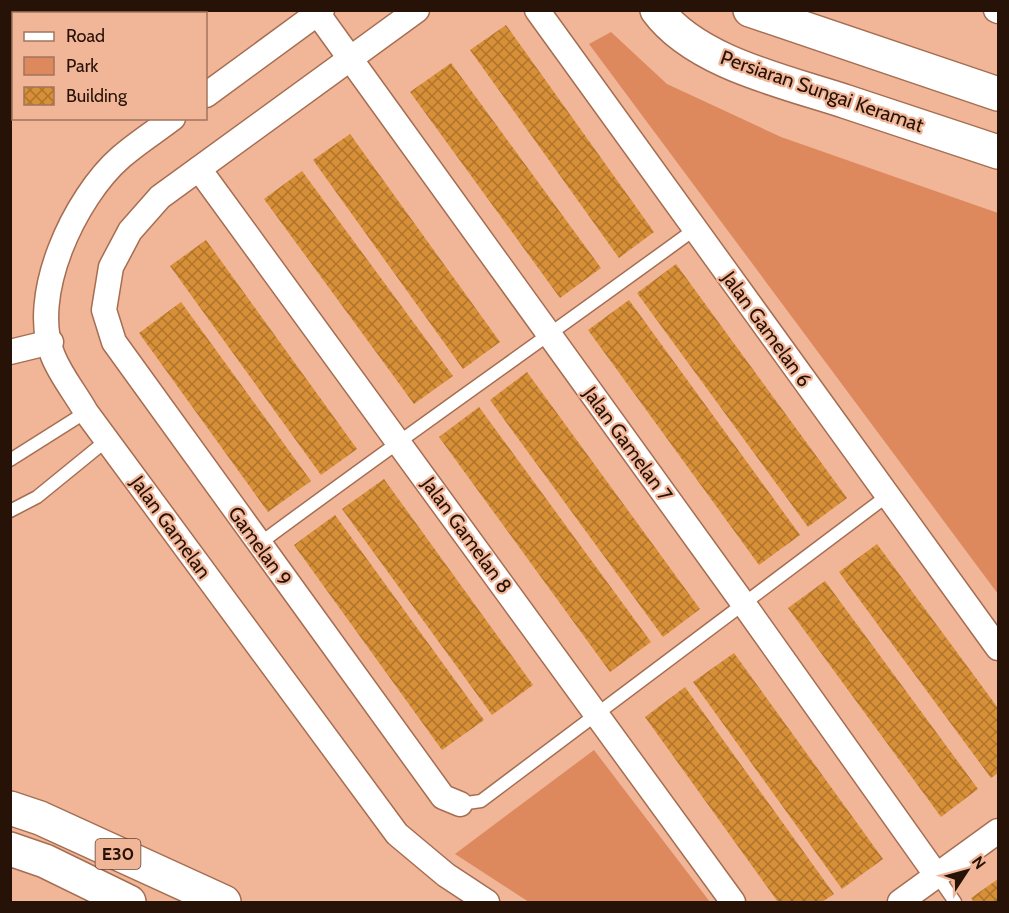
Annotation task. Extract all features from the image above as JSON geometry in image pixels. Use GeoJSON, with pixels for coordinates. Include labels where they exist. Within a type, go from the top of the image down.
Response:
{"type":"FeatureCollection","features":[{"type":"Feature","properties":{"kind":"main road","name":"Persiaran Sungai Keramat"},"geometry":{"type":"LineString","coordinates":[[657,10],[666,23],[697,46],[750,70],[999,152]]}},
{"type":"Feature","properties":{"kind":"main road"},"geometry":{"type":"LineString","coordinates":[[750,10],[999,94]]}},
{"type":"Feature","properties":{"kind":"main road","name":"E30"},"geometry":{"type":"LineString","coordinates":[[10,808],[40,818],[224,903]]}},
{"type":"Feature","properties":{"kind":"main road","name":"E30"},"geometry":{"type":"LineString","coordinates":[[10,849],[45,861],[129,903]]}},
{"type":"Feature","properties":{"kind":"street","name":"Gamelan 9"},"geometry":{"type":"LineString","coordinates":[[417,10],[153,205],[130,231],[111,267],[104,309],[114,342],[259,544],[443,797],[460,804]]}},
{"type":"Feature","properties":{"kind":"street","name":"Jalan Gamelan 6"},"geometry":{"type":"LineString","coordinates":[[537,10],[999,648]]}},
{"type":"Feature","properties":{"kind":"street","name":"Jalan Gamelan 7"},"geometry":{"type":"LineString","coordinates":[[320,12],[350,59],[743,603],[936,876]]}},
{"type":"Feature","properties":{"kind":"street"},"geometry":{"type":"LineString","coordinates":[[207,94],[320,12]]}},
{"type":"Feature","properties":{"kind":"street","name":"Jalan Gamelan"},"geometry":{"type":"LineString","coordinates":[[170,120],[120,158],[79,207],[52,270],[47,316],[53,355],[86,412],[397,834],[446,875],[487,903]]}},
{"type":"Feature","properties":{"kind":"street","name":"Jalan Gamelan 8"},"geometry":{"type":"LineString","coordinates":[[199,169],[734,903]]}},
{"type":"Feature","properties":{"kind":"street"},"geometry":{"type":"LineString","coordinates":[[10,352],[51,342]]}},
{"type":"Feature","properties":{"kind":"street"},"geometry":{"type":"LineString","coordinates":[[900,903],[999,831]]}},
{"type":"Feature","properties":{"kind":"lane"},"geometry":{"type":"LineString","coordinates":[[259,544],[398,440],[550,335],[695,229]]}},
{"type":"Feature","properties":{"kind":"lane"},"geometry":{"type":"LineString","coordinates":[[10,460],[86,412]]}},
{"type":"Feature","properties":{"kind":"lane"},"geometry":{"type":"LineString","coordinates":[[10,511],[37,497],[107,440]]}},
{"type":"Feature","properties":{"kind":"lane"},"geometry":{"type":"LineString","coordinates":[[460,804],[481,801],[595,713],[887,496]]}},
{"type":"Feature","properties":{"kind":"lane"},"geometry":{"type":"LineString","coordinates":[[936,876],[955,903]]}},
{"type":"Feature","properties":{"kind":"green space"},"geometry":{"type":"Polygon","coordinates":[[[611,32],[667,84],[781,137],[998,213],[998,594],[589,44],[611,32]]]}},
{"type":"Feature","properties":{"kind":"green space"},"geometry":{"type":"Polygon","coordinates":[[[594,750],[710,902],[529,902],[455,854],[594,750]]]}},
{"type":"Feature","properties":{"kind":"building"},"geometry":{"type":"Polygon","coordinates":[[[506,25],[654,232],[619,258],[470,50],[506,25]]]}},
{"type":"Feature","properties":{"kind":"building"},"geometry":{"type":"Polygon","coordinates":[[[451,63],[601,268],[560,298],[410,92],[451,63]]]}},
{"type":"Feature","properties":{"kind":"building"},"geometry":{"type":"Polygon","coordinates":[[[350,134],[500,342],[463,369],[313,160],[350,134]]]}},
{"type":"Feature","properties":{"kind":"building"},"geometry":{"type":"Polygon","coordinates":[[[302,171],[453,376],[414,404],[264,199],[302,171]]]}},
{"type":"Feature","properties":{"kind":"building"},"geometry":{"type":"Polygon","coordinates":[[[206,240],[357,449],[321,475],[170,266],[206,240]]]}},
{"type":"Feature","properties":{"kind":"building"},"geometry":{"type":"Polygon","coordinates":[[[676,264],[847,498],[808,527],[637,293],[676,264]]]}},
{"type":"Feature","properties":{"kind":"building"},"geometry":{"type":"Polygon","coordinates":[[[629,300],[800,535],[759,565],[588,330],[629,300]]]}},
{"type":"Feature","properties":{"kind":"building"},"geometry":{"type":"Polygon","coordinates":[[[181,302],[311,481],[268,512],[139,333],[181,302]]]}},
{"type":"Feature","properties":{"kind":"building"},"geometry":{"type":"Polygon","coordinates":[[[527,372],[700,609],[663,637],[490,400],[527,372]]]}},
{"type":"Feature","properties":{"kind":"building"},"geometry":{"type":"Polygon","coordinates":[[[479,407],[651,642],[610,672],[439,437],[479,407]]]}},
{"type":"Feature","properties":{"kind":"building"},"geometry":{"type":"Polygon","coordinates":[[[384,479],[533,685],[492,715],[342,509],[384,479]]]}},
{"type":"Feature","properties":{"kind":"building"},"geometry":{"type":"Polygon","coordinates":[[[335,515],[484,720],[442,750],[294,545],[335,515]]]}},
{"type":"Feature","properties":{"kind":"building"},"geometry":{"type":"Polygon","coordinates":[[[877,544],[998,708],[998,773],[991,778],[839,572],[877,544]]]}},
{"type":"Feature","properties":{"kind":"building"},"geometry":{"type":"Polygon","coordinates":[[[825,581],[978,789],[941,817],[788,608],[825,581]]]}},
{"type":"Feature","properties":{"kind":"building"},"geometry":{"type":"Polygon","coordinates":[[[734,653],[883,859],[842,889],[693,682],[734,653]]]}},
{"type":"Feature","properties":{"kind":"building"},"geometry":{"type":"Polygon","coordinates":[[[685,687],[834,894],[822,902],[778,902],[645,717],[685,687]]]}},
{"type":"Feature","properties":{"kind":"building"},"geometry":{"type":"Polygon","coordinates":[[[998,879],[998,902],[974,902],[971,898],[998,879]]]}}]}
